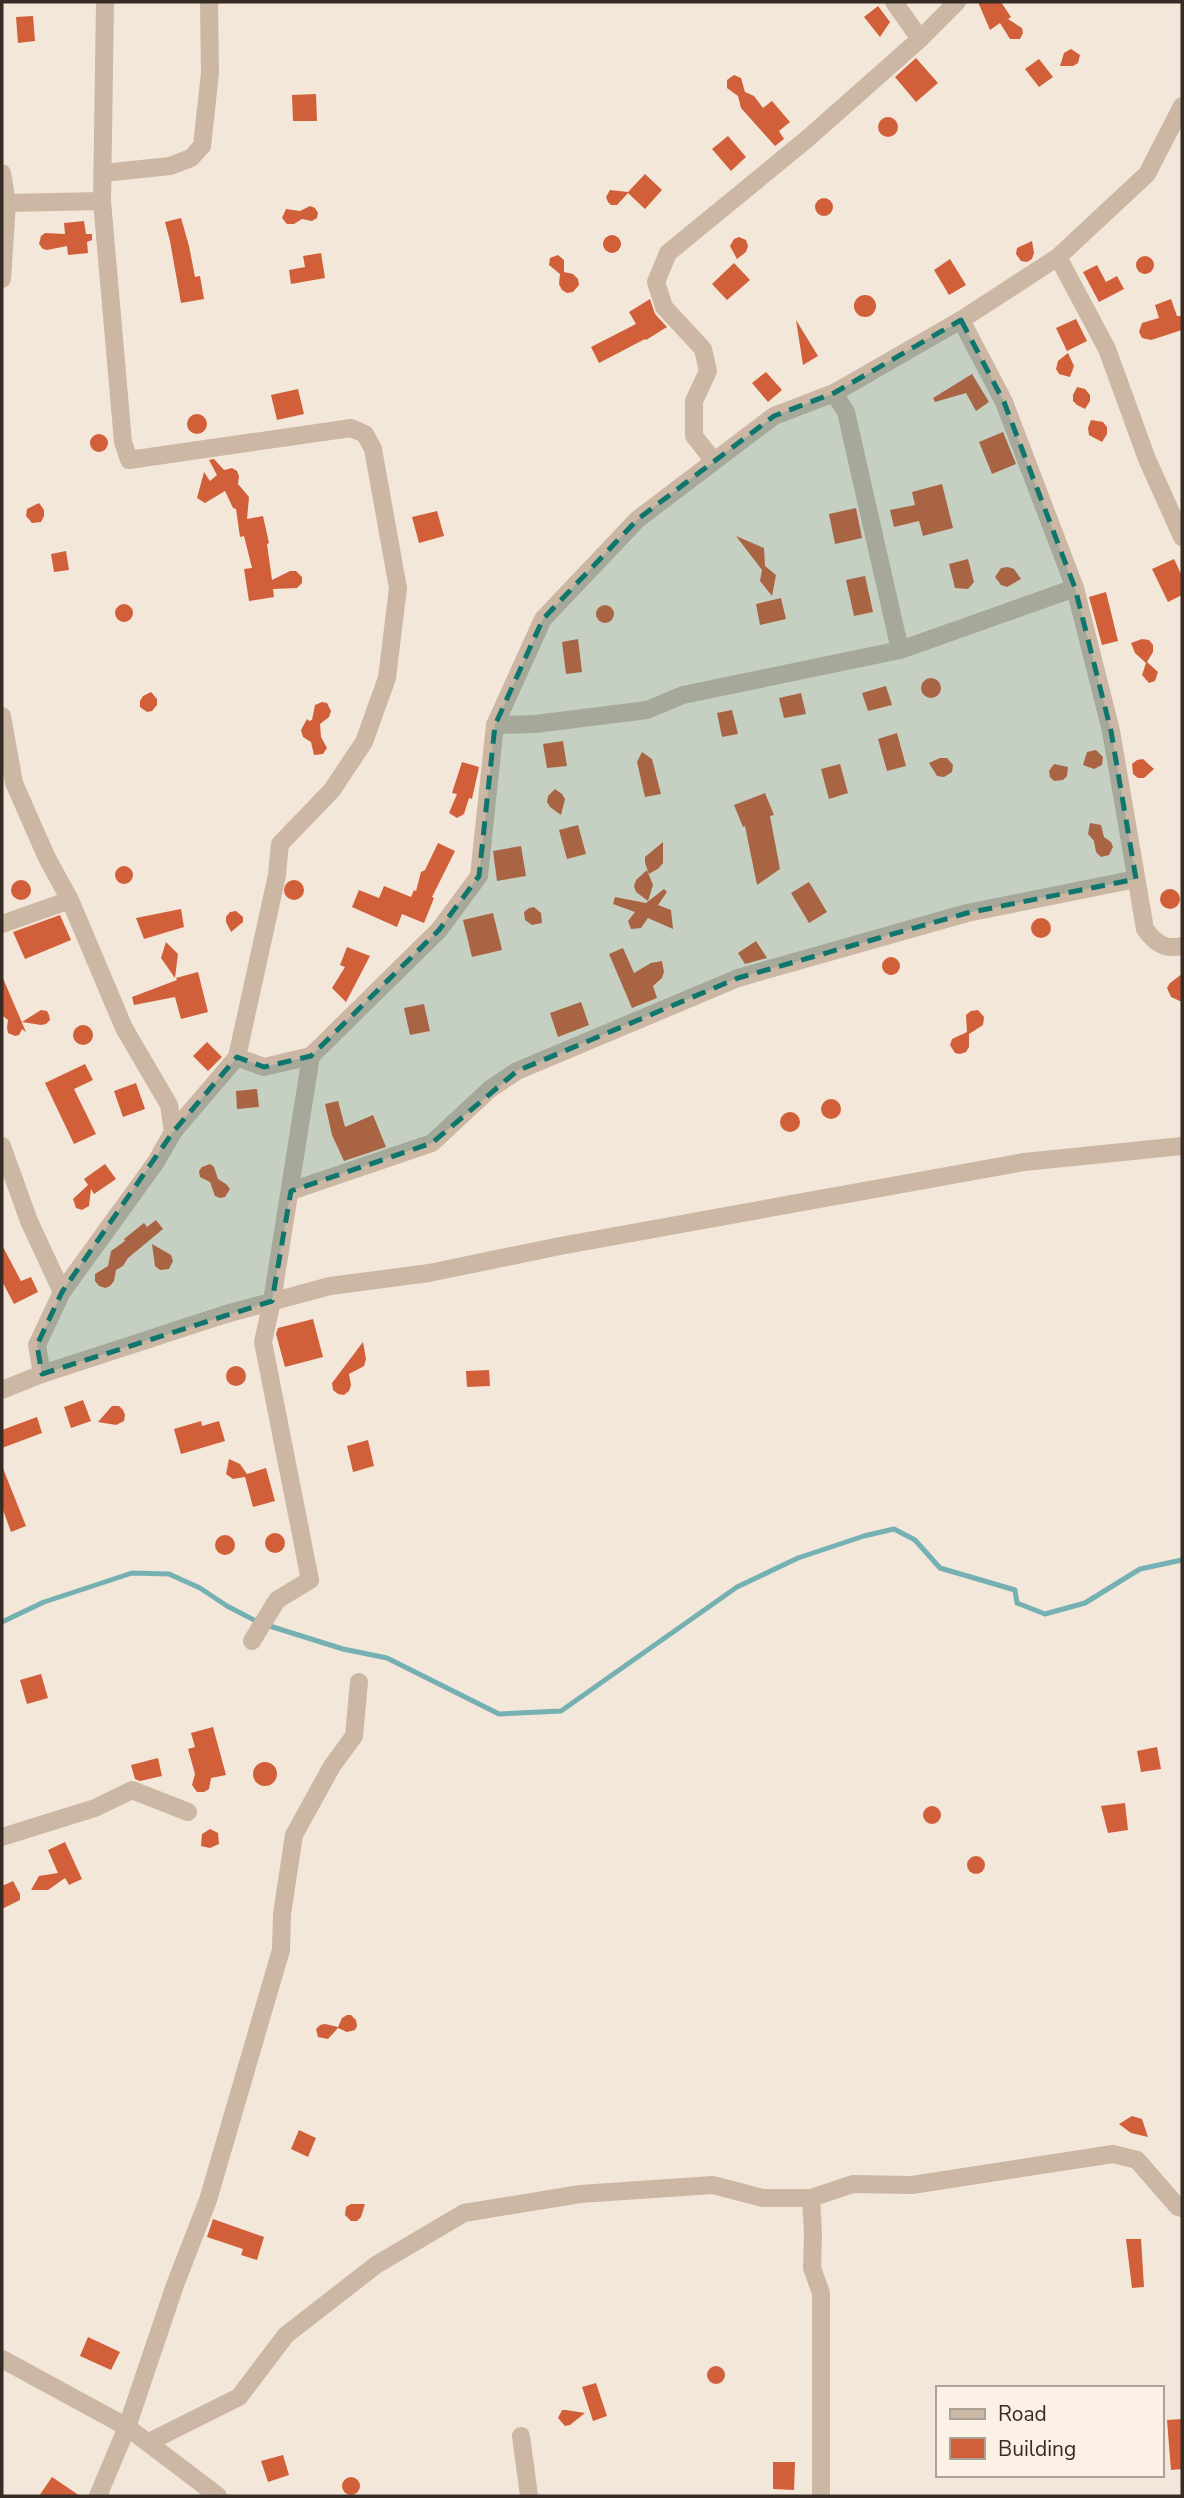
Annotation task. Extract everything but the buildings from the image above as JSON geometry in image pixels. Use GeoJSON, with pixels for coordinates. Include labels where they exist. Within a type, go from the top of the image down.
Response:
{"type":"FeatureCollection","features":[{"type":"Feature","properties":{"kind":"street"},"geometry":{"type":"LineString","coordinates":[[42,1374],[37,1345],[62,1292],[156,1162],[173,1132],[237,1057],[277,875],[280,844],[332,790],[364,742],[387,678],[398,588],[373,449],[365,434],[351,428],[129,460],[123,442],[102,201],[105,2]]}},
{"type":"Feature","properties":{"kind":"street"},"geometry":{"type":"LineString","coordinates":[[103,173],[170,166],[191,158],[202,146],[210,73],[209,2]]}},
{"type":"Feature","properties":{"kind":"street"},"geometry":{"type":"LineString","coordinates":[[894,2],[920,39]]}},
{"type":"Feature","properties":{"kind":"street"},"geometry":{"type":"LineString","coordinates":[[713,460],[694,436],[694,401],[708,371],[703,349],[664,307],[656,282],[668,253],[807,139],[920,39],[957,2]]}},
{"type":"Feature","properties":{"kind":"street"},"geometry":{"type":"LineString","coordinates":[[237,1057],[264,1067],[312,1056],[439,930],[479,876],[495,726],[543,618],[638,519],[774,416],[834,393],[961,320],[1058,257],[1147,174],[1182,106]]}},
{"type":"Feature","properties":{"kind":"street"},"geometry":{"type":"LineString","coordinates":[[2,173],[7,203],[2,279]]}},
{"type":"Feature","properties":{"kind":"street"},"geometry":{"type":"LineString","coordinates":[[7,203],[102,201]]}},
{"type":"Feature","properties":{"kind":"street"},"geometry":{"type":"LineString","coordinates":[[1058,257],[1107,349],[1147,459],[1182,537]]}},
{"type":"Feature","properties":{"kind":"street"},"geometry":{"type":"LineString","coordinates":[[961,320],[1004,402],[1075,588],[1111,731],[1145,929],[1155,942],[1172,948],[1182,946]]}},
{"type":"Feature","properties":{"kind":"street"},"geometry":{"type":"LineString","coordinates":[[834,393],[846,412],[900,650]]}},
{"type":"Feature","properties":{"kind":"street"},"geometry":{"type":"LineString","coordinates":[[495,726],[535,724],[647,710],[683,695],[900,650],[1075,588]]}},
{"type":"Feature","properties":{"kind":"street"},"geometry":{"type":"LineString","coordinates":[[2,716],[14,782],[47,859],[70,900],[124,1028],[169,1105],[173,1132]]}},
{"type":"Feature","properties":{"kind":"street"},"geometry":{"type":"LineString","coordinates":[[290,1191],[432,1143],[490,1089],[517,1070],[738,978],[967,913],[1136,879]]}},
{"type":"Feature","properties":{"kind":"street"},"geometry":{"type":"LineString","coordinates":[[2,924],[70,900]]}},
{"type":"Feature","properties":{"kind":"street"},"geometry":{"type":"LineString","coordinates":[[254,1638],[277,1600],[310,1580],[263,1342],[312,1056]]}},
{"type":"Feature","properties":{"kind":"street"},"geometry":{"type":"LineString","coordinates":[[2,1146],[29,1221],[62,1292]]}},
{"type":"Feature","properties":{"kind":"street"},"geometry":{"type":"LineString","coordinates":[[2,1390],[42,1374],[272,1301],[330,1286],[429,1273],[560,1245],[1024,1162],[1182,1146]]}},
{"type":"Feature","properties":{"kind":"street"},"geometry":{"type":"LineString","coordinates":[[98,2496],[127,2427],[175,2285],[208,2200],[281,1950],[282,1914],[294,1835],[332,1766],[354,1736],[359,1682]]}},
{"type":"Feature","properties":{"kind":"street"},"geometry":{"type":"LineString","coordinates":[[2,1837],[95,1808],[132,1790],[188,1812]]}},
{"type":"Feature","properties":{"kind":"street"},"geometry":{"type":"LineString","coordinates":[[149,2442],[239,2398],[286,2335],[376,2265],[464,2213],[580,2194],[713,2185],[763,2198],[811,2198],[853,2184],[912,2185],[1113,2154],[1137,2160],[1178,2207],[1182,2208]]}},
{"type":"Feature","properties":{"kind":"street"},"geometry":{"type":"LineString","coordinates":[[811,2198],[812,2268],[821,2293],[821,2496]]}},
{"type":"Feature","properties":{"kind":"street"},"geometry":{"type":"LineString","coordinates":[[2,2358],[127,2427],[218,2496]]}},
{"type":"Feature","properties":{"kind":"street"},"geometry":{"type":"LineString","coordinates":[[521,2436],[529,2496]]}},
{"type":"Feature","properties":{"kind":"highlighted area"},"geometry":{"type":"Polygon","coordinates":[[[961,320],[1004,402],[1075,588],[1111,731],[1136,879],[967,913],[738,978],[517,1071],[432,1143],[291,1191],[272,1301],[42,1374],[37,1345],[62,1292],[173,1132],[237,1057],[264,1067],[311,1056],[439,930],[479,876],[495,725],[543,619],[638,519],[774,416],[834,393],[961,320]]]}},
{"type":"Feature","properties":{"kind":"waterway"},"geometry":{"type":"LineString","coordinates":[[2,1622],[44,1602],[132,1573],[169,1574],[200,1588],[260,1623],[343,1649],[387,1658],[499,1714],[561,1711],[737,1587],[798,1558],[864,1536],[894,1529],[915,1540],[940,1568],[1015,1590],[1017,1603],[1045,1614],[1085,1603],[1140,1569],[1182,1560]]}}]}
